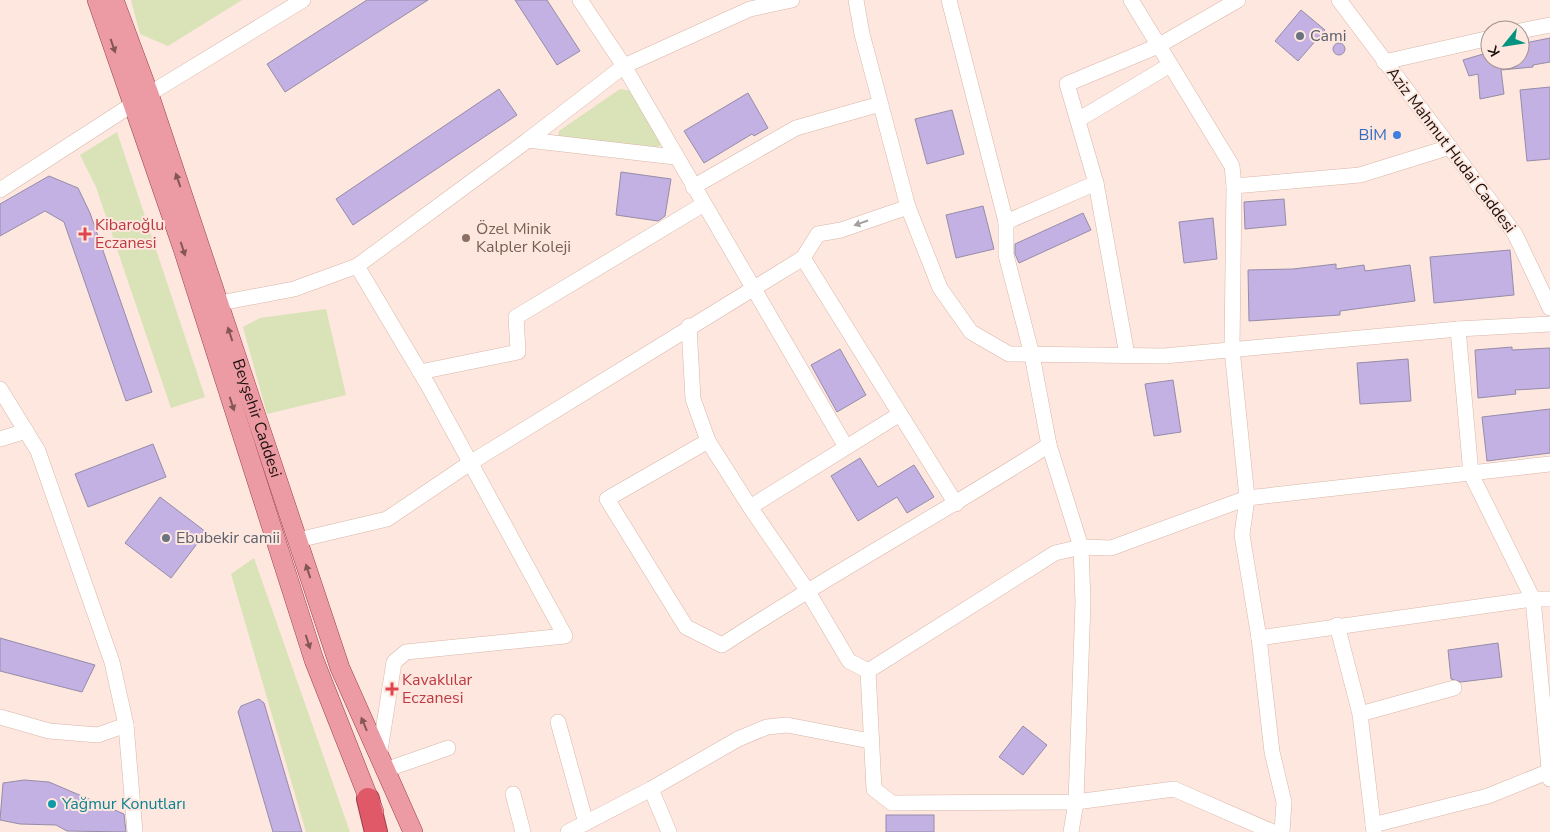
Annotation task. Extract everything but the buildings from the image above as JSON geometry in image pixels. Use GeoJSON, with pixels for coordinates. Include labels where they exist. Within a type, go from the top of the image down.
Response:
{"type":"FeatureCollection","features":[{"type":"Feature","properties":{"kind":"highway"},"geometry":{"type":"LineString","coordinates":[[368,799],[376,832]]}},
{"type":"Feature","properties":{"kind":"main road","name":"Beyşehir Caddesi"},"geometry":{"type":"LineString","coordinates":[[97,0],[183,250],[314,660],[368,799],[383,832]]}},
{"type":"Feature","properties":{"kind":"main road","name":"Beyşehir Caddesi"},"geometry":{"type":"LineString","coordinates":[[114,0],[149,94],[220,303],[340,668],[413,832]]}},
{"type":"Feature","properties":{"kind":"street"},"geometry":{"type":"LineString","coordinates":[[149,94],[302,0]]}},
{"type":"Feature","properties":{"kind":"street"},"geometry":{"type":"LineString","coordinates":[[580,0],[624,66],[846,447]]}},
{"type":"Feature","properties":{"kind":"street"},"geometry":{"type":"LineString","coordinates":[[220,303],[294,289],[358,266],[624,66],[750,9],[792,0]]}},
{"type":"Feature","properties":{"kind":"street"},"geometry":{"type":"LineString","coordinates":[[856,0],[880,104],[908,207],[940,288],[971,332],[1009,354],[1164,356],[1458,329],[1550,324]]}},
{"type":"Feature","properties":{"kind":"street"},"geometry":{"type":"LineString","coordinates":[[949,0],[1006,222],[1006,256],[1032,355],[1049,445],[1081,547],[1083,602],[1076,802],[1072,832]]}},
{"type":"Feature","properties":{"kind":"street"},"geometry":{"type":"LineString","coordinates":[[1131,0],[1232,166],[1234,186],[1232,350],[1247,498],[1242,535],[1259,638],[1272,752],[1284,802],[1282,832]]}},
{"type":"Feature","properties":{"kind":"street"},"geometry":{"type":"LineString","coordinates":[[1127,356],[1096,183],[1067,84],[1158,46],[1238,0]]}},
{"type":"Feature","properties":{"kind":"street","name":"Aziz Mahmut Hudai Caddesi"},"geometry":{"type":"LineString","coordinates":[[1339,0],[1515,234],[1550,308]]}},
{"type":"Feature","properties":{"kind":"street"},"geometry":{"type":"LineString","coordinates":[[1530,29],[1550,25]]}},
{"type":"Feature","properties":{"kind":"street"},"geometry":{"type":"LineString","coordinates":[[1384,62],[1480,40]]}},
{"type":"Feature","properties":{"kind":"street"},"geometry":{"type":"LineString","coordinates":[[1078,120],[1170,65]]}},
{"type":"Feature","properties":{"kind":"street"},"geometry":{"type":"LineString","coordinates":[[0,190],[133,104]]}},
{"type":"Feature","properties":{"kind":"street"},"geometry":{"type":"LineString","coordinates":[[693,187],[796,128],[880,104]]}},
{"type":"Feature","properties":{"kind":"street"},"geometry":{"type":"LineString","coordinates":[[528,140],[676,157]]}},
{"type":"Feature","properties":{"kind":"street"},"geometry":{"type":"LineString","coordinates":[[1234,186],[1360,175],[1450,147]]}},
{"type":"Feature","properties":{"kind":"street"},"geometry":{"type":"LineString","coordinates":[[1006,222],[1096,183]]}},
{"type":"Feature","properties":{"kind":"street"},"geometry":{"type":"LineString","coordinates":[[420,372],[518,352],[516,317],[704,204]]}},
{"type":"Feature","properties":{"kind":"street"},"geometry":{"type":"LineString","coordinates":[[298,540],[387,519],[470,463],[689,326],[804,258],[818,234],[841,230],[908,207]]}},
{"type":"Feature","properties":{"kind":"street"},"geometry":{"type":"LineString","coordinates":[[804,258],[956,504]]}},
{"type":"Feature","properties":{"kind":"street"},"geometry":{"type":"LineString","coordinates":[[358,266],[420,372],[565,636],[406,652],[394,662],[382,764],[448,748]]}},
{"type":"Feature","properties":{"kind":"street"},"geometry":{"type":"LineString","coordinates":[[689,326],[693,399],[708,441],[750,507],[807,590],[849,660],[868,671]]}},
{"type":"Feature","properties":{"kind":"street"},"geometry":{"type":"LineString","coordinates":[[1337,626],[1360,714],[1373,828],[1488,796],[1550,774],[1533,599],[1471,474],[1458,329]]}},
{"type":"Feature","properties":{"kind":"street"},"geometry":{"type":"LineString","coordinates":[[0,389],[38,451],[112,662],[126,725],[136,832]]}},
{"type":"Feature","properties":{"kind":"street"},"geometry":{"type":"LineString","coordinates":[[750,507],[900,414]]}},
{"type":"Feature","properties":{"kind":"street"},"geometry":{"type":"LineString","coordinates":[[0,439],[26,431]]}},
{"type":"Feature","properties":{"kind":"street"},"geometry":{"type":"LineString","coordinates":[[708,441],[607,499],[686,627],[722,645],[807,590],[956,504],[1049,445]]}},
{"type":"Feature","properties":{"kind":"street"},"geometry":{"type":"LineString","coordinates":[[868,671],[1054,553],[1081,547],[1111,548],[1247,498],[1550,464]]}},
{"type":"Feature","properties":{"kind":"street"},"geometry":{"type":"LineString","coordinates":[[1259,638],[1533,599],[1550,599]]}},
{"type":"Feature","properties":{"kind":"street"},"geometry":{"type":"LineString","coordinates":[[868,671],[870,741],[874,789],[892,803],[1076,802],[1174,789],[1273,832]]}},
{"type":"Feature","properties":{"kind":"street"},"geometry":{"type":"LineString","coordinates":[[1360,714],[1454,688]]}},
{"type":"Feature","properties":{"kind":"street"},"geometry":{"type":"LineString","coordinates":[[0,718],[48,731],[98,735],[126,725]]}},
{"type":"Feature","properties":{"kind":"street"},"geometry":{"type":"LineString","coordinates":[[558,722],[586,823]]}},
{"type":"Feature","properties":{"kind":"street"},"geometry":{"type":"LineString","coordinates":[[568,832],[652,789],[738,739],[767,727],[787,725],[870,741]]}},
{"type":"Feature","properties":{"kind":"street"},"geometry":{"type":"LineString","coordinates":[[652,789],[669,832]]}},
{"type":"Feature","properties":{"kind":"street"},"geometry":{"type":"LineString","coordinates":[[513,794],[523,832]]}},
{"type":"Feature","properties":{"kind":"green space"},"geometry":{"type":"Polygon","coordinates":[[[131,0],[242,0],[168,46],[140,34],[131,0]]]}},
{"type":"Feature","properties":{"kind":"green space"},"geometry":{"type":"Polygon","coordinates":[[[620,89],[632,91],[661,144],[655,151],[558,139],[559,131],[620,89]]]}},
{"type":"Feature","properties":{"kind":"green space"},"geometry":{"type":"Polygon","coordinates":[[[117,132],[205,397],[171,408],[96,187],[80,155],[117,132]]]}},
{"type":"Feature","properties":{"kind":"green space"},"geometry":{"type":"Polygon","coordinates":[[[326,309],[346,395],[267,414],[243,327],[260,318],[326,309]]]}},
{"type":"Feature","properties":{"kind":"green space"},"geometry":{"type":"Polygon","coordinates":[[[254,558],[350,832],[306,832],[231,574],[254,558]]]}},
{"type":"Feature","properties":{"kind":"place","name":"Cami"},"geometry":{"type":"Point","coordinates":[1300,36]}},
{"type":"Feature","properties":{"kind":"place","name":"BİM"},"geometry":{"type":"Point","coordinates":[1397,135]}},
{"type":"Feature","properties":{"kind":"place","name":"Kibaroğlu Eczanesi"},"geometry":{"type":"Point","coordinates":[85,234]}},
{"type":"Feature","properties":{"kind":"place","name":"Özel Minik Kalpler Koleji"},"geometry":{"type":"Point","coordinates":[466,238]}},
{"type":"Feature","properties":{"kind":"place","name":"Ebubekir camii"},"geometry":{"type":"Point","coordinates":[166,538]}},
{"type":"Feature","properties":{"kind":"place","name":"Kavaklılar Eczanesi"},"geometry":{"type":"Point","coordinates":[392,689]}},
{"type":"Feature","properties":{"kind":"place","name":"Yağmur Konutları"},"geometry":{"type":"Point","coordinates":[52,804]}}]}
